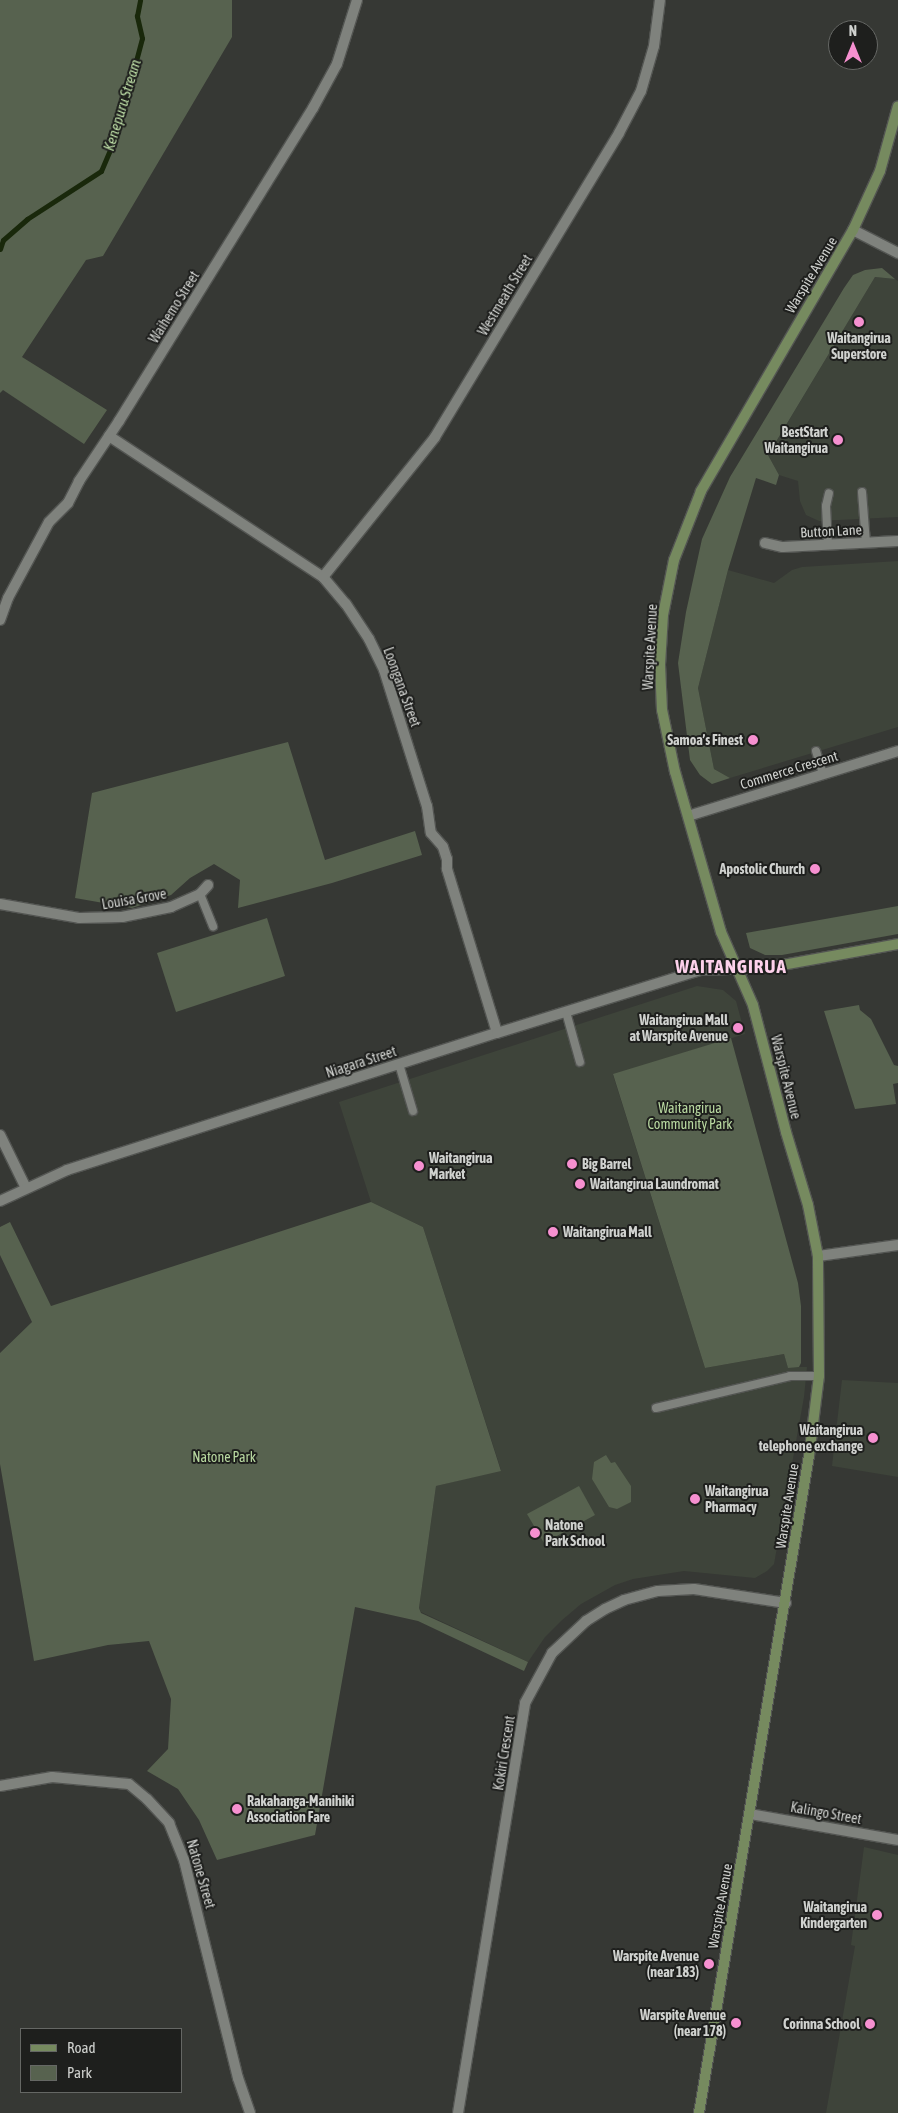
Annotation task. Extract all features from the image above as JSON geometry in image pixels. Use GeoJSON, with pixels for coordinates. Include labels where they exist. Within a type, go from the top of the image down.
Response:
{"type":"FeatureCollection","features":[{"type":"Feature","properties":{"kind":"main road","name":"Warspite Avenue"},"geometry":{"type":"LineString","coordinates":[[699,2113],[786,1603],[819,1376],[818,1256],[808,1205],[786,1132],[753,1005],[721,932],[667,738],[660,687],[663,616],[674,560],[692,511],[712,469],[853,230],[880,171],[898,106]]}},
{"type":"Feature","properties":{"kind":"main road"},"geometry":{"type":"LineString","coordinates":[[737,970],[777,966],[898,944]]}},
{"type":"Feature","properties":{"kind":"street","name":"Waihemo Street"},"geometry":{"type":"LineString","coordinates":[[0,620],[8,598],[48,522],[68,503],[79,481],[313,108],[337,64],[357,0]]}},
{"type":"Feature","properties":{"kind":"street","name":"Westmeath Street"},"geometry":{"type":"LineString","coordinates":[[322,577],[435,437],[618,133],[641,90],[654,46],[660,0]]}},
{"type":"Feature","properties":{"kind":"street"},"geometry":{"type":"LineString","coordinates":[[853,230],[898,253]]}},
{"type":"Feature","properties":{"kind":"street","name":"Loongana Street"},"geometry":{"type":"LineString","coordinates":[[109,436],[322,577],[346,604],[369,640],[384,670],[427,806],[431,833],[443,847],[447,859],[447,870],[497,1033]]}},
{"type":"Feature","properties":{"kind":"street","name":"Button Lane"},"geometry":{"type":"LineString","coordinates":[[765,543],[782,547],[898,541]]}},
{"type":"Feature","properties":{"kind":"street","name":"Commerce Crescent"},"geometry":{"type":"LineString","coordinates":[[688,816],[898,751]]}},
{"type":"Feature","properties":{"kind":"street","name":"Louisa Grove"},"geometry":{"type":"LineString","coordinates":[[0,904],[79,918],[122,918],[172,907],[200,894],[208,886]]}},
{"type":"Feature","properties":{"kind":"street","name":"Niagara Street"},"geometry":{"type":"LineString","coordinates":[[0,1201],[67,1170],[497,1033],[700,970],[737,970]]}},
{"type":"Feature","properties":{"kind":"street"},"geometry":{"type":"LineString","coordinates":[[0,1134],[26,1188]]}},
{"type":"Feature","properties":{"kind":"street"},"geometry":{"type":"LineString","coordinates":[[818,1256],[898,1245]]}},
{"type":"Feature","properties":{"kind":"street","name":"Kokiri Crescent"},"geometry":{"type":"LineString","coordinates":[[458,2113],[525,1703],[552,1653],[586,1621],[605,1609],[624,1600],[658,1591],[694,1589],[786,1603]]}},
{"type":"Feature","properties":{"kind":"street","name":"Natone Street"},"geometry":{"type":"LineString","coordinates":[[0,1786],[52,1777],[129,1784],[148,1799],[169,1823],[184,1860],[238,2078],[250,2113]]}},
{"type":"Feature","properties":{"kind":"street","name":"Kalingo Street"},"geometry":{"type":"LineString","coordinates":[[750,1814],[898,1840]]}},
{"type":"Feature","properties":{"kind":"lane"},"geometry":{"type":"LineString","coordinates":[[862,492],[866,543]]}},
{"type":"Feature","properties":{"kind":"lane"},"geometry":{"type":"LineString","coordinates":[[828,545],[826,506],[829,493]]}},
{"type":"Feature","properties":{"kind":"lane"},"geometry":{"type":"LineString","coordinates":[[816,751],[823,774]]}},
{"type":"Feature","properties":{"kind":"lane"},"geometry":{"type":"LineString","coordinates":[[200,894],[213,927]]}},
{"type":"Feature","properties":{"kind":"lane"},"geometry":{"type":"LineString","coordinates":[[566,1012],[580,1062]]}},
{"type":"Feature","properties":{"kind":"lane"},"geometry":{"type":"LineString","coordinates":[[399,1064],[413,1111]]}},
{"type":"Feature","properties":{"kind":"lane"},"geometry":{"type":"LineString","coordinates":[[656,1408],[790,1376],[819,1376]]}},
{"type":"Feature","properties":{"kind":"shaded area","name":"BestStart Waitangirua"},"geometry":{"type":"Polygon","coordinates":[[[875,277],[898,281],[898,517],[819,521],[806,515],[800,501],[798,481],[779,475],[768,455],[875,277]]]}},
{"type":"Feature","properties":{"kind":"shaded area"},"geometry":{"type":"Polygon","coordinates":[[[898,561],[898,727],[730,778],[714,769],[698,688],[728,570],[774,583],[792,570],[802,567],[898,561]]]}},
{"type":"Feature","properties":{"kind":"shaded area"},"geometry":{"type":"Polygon","coordinates":[[[697,986],[723,990],[736,1001],[745,1034],[613,1075],[705,1368],[784,1354],[788,1367],[807,1367],[804,1397],[774,1564],[755,1578],[684,1571],[633,1579],[615,1585],[581,1604],[561,1621],[545,1637],[528,1662],[421,1612],[419,1608],[436,1486],[501,1470],[423,1227],[371,1202],[339,1102],[697,986]]]}},
{"type":"Feature","properties":{"kind":"shaded area"},"geometry":{"type":"Polygon","coordinates":[[[842,1380],[898,1383],[898,1477],[832,1466],[842,1380]]]}},
{"type":"Feature","properties":{"kind":"shaded area","name":"Corinna School"},"geometry":{"type":"Polygon","coordinates":[[[864,1847],[898,1855],[898,2113],[826,2113],[855,1946],[851,1945],[864,1847]]]}},
{"type":"Feature","properties":{"kind":"green space"},"geometry":{"type":"Polygon","coordinates":[[[0,0],[232,0],[232,37],[103,256],[86,260],[22,357],[107,410],[84,444],[3,390],[0,393],[0,0]]]}},
{"type":"Feature","properties":{"kind":"green space"},"geometry":{"type":"Polygon","coordinates":[[[882,268],[895,279],[875,277],[768,455],[779,475],[776,485],[756,478],[728,570],[698,688],[714,769],[730,778],[712,784],[700,775],[690,760],[678,663],[686,612],[702,539],[730,477],[844,288],[853,275],[865,270],[882,268]]]}},
{"type":"Feature","properties":{"kind":"green space"},"geometry":{"type":"Polygon","coordinates":[[[288,742],[325,860],[415,831],[422,855],[332,883],[238,908],[240,880],[214,864],[190,878],[171,895],[132,908],[75,898],[92,793],[288,742]]]}},
{"type":"Feature","properties":{"kind":"green space"},"geometry":{"type":"Polygon","coordinates":[[[898,906],[898,934],[782,955],[765,955],[750,948],[746,933],[898,906]]]}},
{"type":"Feature","properties":{"kind":"green space"},"geometry":{"type":"Polygon","coordinates":[[[267,918],[285,976],[176,1012],[157,953],[267,918]]]}},
{"type":"Feature","properties":{"kind":"green space"},"geometry":{"type":"Polygon","coordinates":[[[859,1005],[860,1010],[871,1019],[894,1065],[898,1066],[898,1083],[893,1084],[896,1104],[855,1109],[824,1011],[859,1005]]]}},
{"type":"Feature","properties":{"kind":"green space","name":"Waitangirua Community Park"},"geometry":{"type":"Polygon","coordinates":[[[731,1038],[798,1283],[801,1306],[801,1363],[799,1367],[788,1368],[784,1354],[705,1368],[613,1074],[731,1038]]]}},
{"type":"Feature","properties":{"kind":"green space","name":"Natone Park"},"geometry":{"type":"Polygon","coordinates":[[[371,1202],[423,1227],[501,1471],[436,1486],[419,1608],[421,1613],[528,1662],[524,1671],[418,1621],[355,1607],[315,1835],[217,1860],[199,1820],[178,1789],[147,1771],[168,1749],[171,1699],[149,1641],[108,1645],[34,1661],[0,1464],[0,1353],[32,1322],[0,1255],[0,1227],[10,1222],[51,1306],[371,1202]]]}},
{"type":"Feature","properties":{"kind":"green space"},"geometry":{"type":"Polygon","coordinates":[[[606,1455],[611,1463],[615,1462],[631,1486],[631,1502],[617,1509],[609,1507],[592,1479],[594,1462],[606,1455]]]}},
{"type":"Feature","properties":{"kind":"green space"},"geometry":{"type":"Polygon","coordinates":[[[579,1486],[595,1515],[544,1543],[527,1514],[579,1486]]]}},
{"type":"Feature","properties":{"kind":"waterway","name":"Kenepuru Stream"},"geometry":{"type":"LineString","coordinates":[[0,249],[3,240],[27,219],[101,171],[116,136],[142,38],[137,16],[140,0]]}},
{"type":"Feature","properties":{"kind":"place","name":"Waitangirua Superstore"},"geometry":{"type":"Point","coordinates":[859,322]}},
{"type":"Feature","properties":{"kind":"place","name":"BestStart Waitangirua"},"geometry":{"type":"Point","coordinates":[838,440]}},
{"type":"Feature","properties":{"kind":"place","name":"Samoa’s Finest"},"geometry":{"type":"Point","coordinates":[753,740]}},
{"type":"Feature","properties":{"kind":"place","name":"Apostolic Church"},"geometry":{"type":"Point","coordinates":[815,869]}},
{"type":"Feature","properties":{"kind":"place","name":"Waitangirua Mall at Warspite Avenue"},"geometry":{"type":"Point","coordinates":[738,1028]}},
{"type":"Feature","properties":{"kind":"place","name":"Big Barrel"},"geometry":{"type":"Point","coordinates":[572,1164]}},
{"type":"Feature","properties":{"kind":"place","name":"Waitangirua Market"},"geometry":{"type":"Point","coordinates":[419,1166]}},
{"type":"Feature","properties":{"kind":"place","name":"Waitangirua Laundromat"},"geometry":{"type":"Point","coordinates":[580,1184]}},
{"type":"Feature","properties":{"kind":"place","name":"Waitangirua Mall"},"geometry":{"type":"Point","coordinates":[553,1232]}},
{"type":"Feature","properties":{"kind":"place","name":"Waitangirua telephone exchange"},"geometry":{"type":"Point","coordinates":[873,1438]}},
{"type":"Feature","properties":{"kind":"place","name":"Waitangirua Pharmacy"},"geometry":{"type":"Point","coordinates":[695,1499]}},
{"type":"Feature","properties":{"kind":"place","name":"Natone Park School"},"geometry":{"type":"Point","coordinates":[535,1533]}},
{"type":"Feature","properties":{"kind":"place","name":"Rakahanga-Manihiki Association Fare"},"geometry":{"type":"Point","coordinates":[237,1809]}},
{"type":"Feature","properties":{"kind":"place","name":"Waitangirua Kindergarten"},"geometry":{"type":"Point","coordinates":[877,1915]}},
{"type":"Feature","properties":{"kind":"place","name":"Warspite Avenue (near 183)"},"geometry":{"type":"Point","coordinates":[709,1964]}},
{"type":"Feature","properties":{"kind":"place","name":"Warspite Avenue (near 178)"},"geometry":{"type":"Point","coordinates":[736,2023]}},
{"type":"Feature","properties":{"kind":"place","name":"Corinna School"},"geometry":{"type":"Point","coordinates":[870,2024]}},
{"type":"Feature","properties":{"kind":"district","name":"WAITANGIRUA"},"geometry":{"type":"Point","coordinates":[731,967]}}]}
